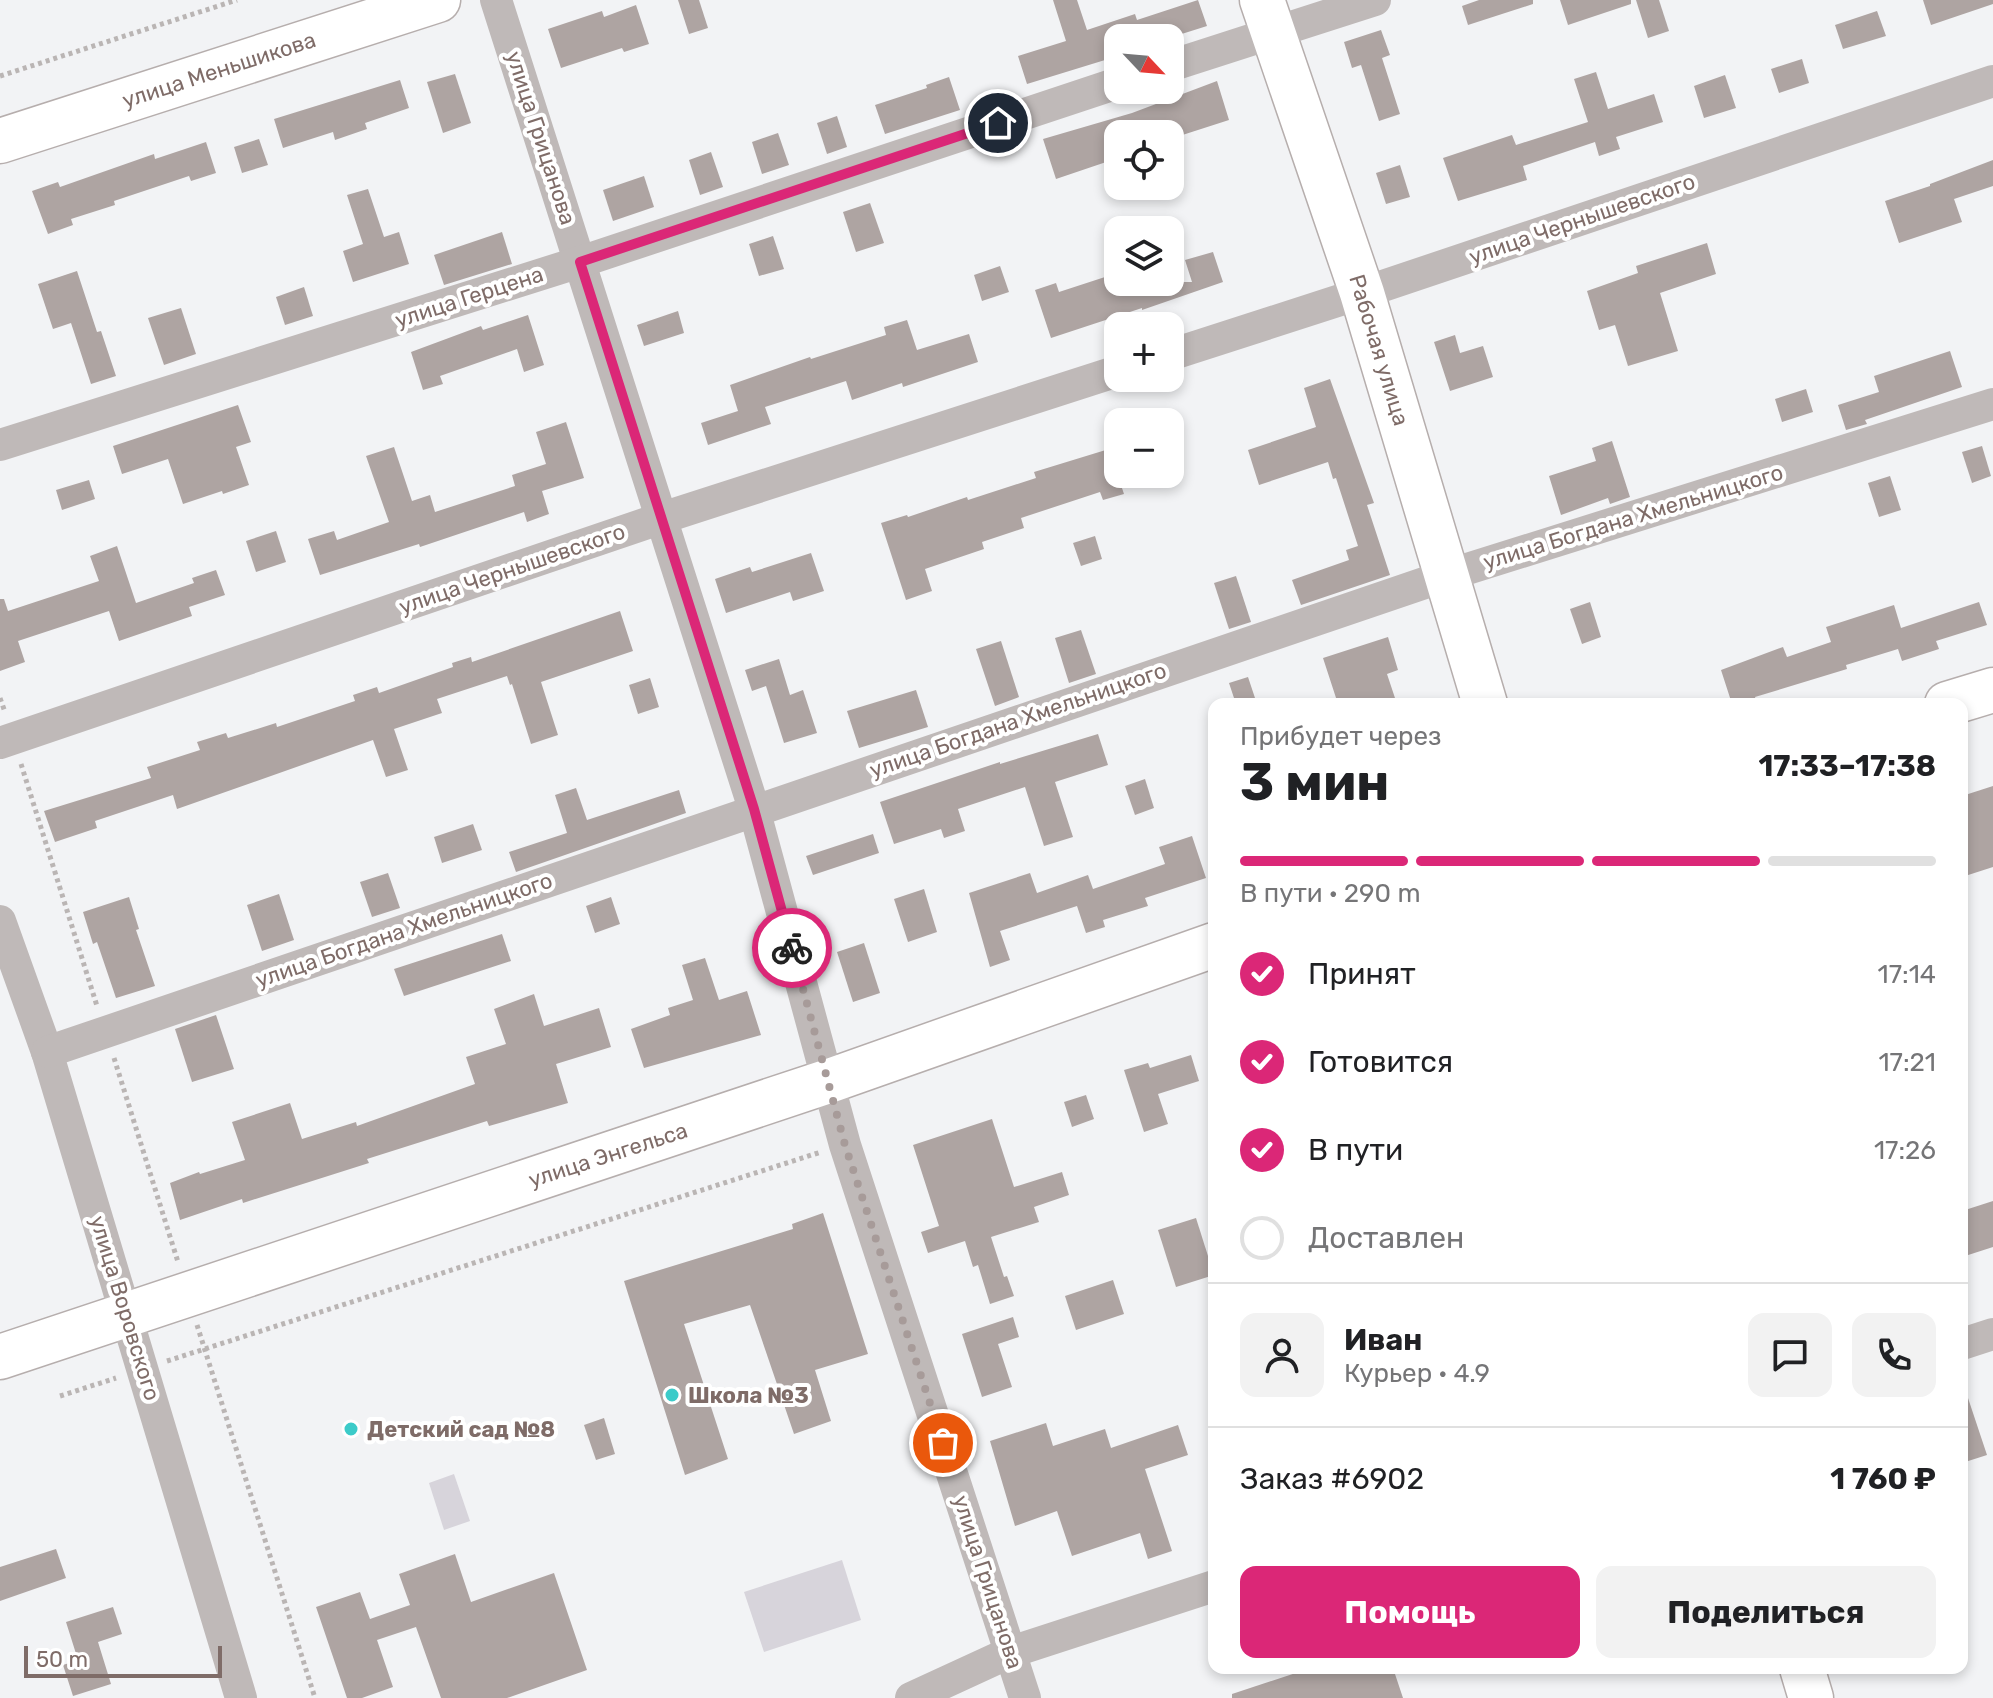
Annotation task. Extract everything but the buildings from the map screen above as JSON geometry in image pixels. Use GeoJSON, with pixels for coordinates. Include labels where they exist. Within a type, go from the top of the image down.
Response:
{"type":"FeatureCollection","features":[{"type":"Feature","properties":{"kind":"street","name":"улица Меньшикова"},"geometry":{"type":"LineString","coordinates":[[0,141],[438,0]]}},
{"type":"Feature","properties":{"kind":"street","name":"улица Грицанова"},"geometry":{"type":"LineString","coordinates":[[496,0],[754,809],[845,1145],[1025,1698]]}},
{"type":"Feature","properties":{"kind":"street"},"geometry":{"type":"LineString","coordinates":[[1184,59],[1267,16],[1375,0]]}},
{"type":"Feature","properties":{"kind":"street","name":"Рабочая улица"},"geometry":{"type":"LineString","coordinates":[[1267,16],[1362,293],[1483,698]]}},
{"type":"Feature","properties":{"kind":"street","name":"улица Чернышевского"},"geometry":{"type":"LineString","coordinates":[[1184,350],[1993,81]]}},
{"type":"Feature","properties":{"kind":"street","name":"улица Герцена"},"geometry":{"type":"LineString","coordinates":[[0,445],[580,262],[1104,88]]}},
{"type":"Feature","properties":{"kind":"street","name":"улица Чернышевского"},"geometry":{"type":"LineString","coordinates":[[7,741],[662,518],[1104,376]]}},
{"type":"Feature","properties":{"kind":"street","name":"улица Богдана Хмельницкого"},"geometry":{"type":"LineString","coordinates":[[47,1052],[1448,575],[1993,404]]}},
{"type":"Feature","properties":{"kind":"street"},"geometry":{"type":"LineString","coordinates":[[1967,698],[1993,690]]}},
{"type":"Feature","properties":{"kind":"street","name":"улица Воровского"},"geometry":{"type":"LineString","coordinates":[[0,921],[47,1052],[241,1698]]}},
{"type":"Feature","properties":{"kind":"street","name":"улица Энгельса"},"geometry":{"type":"LineString","coordinates":[[0,1357],[829,1081],[1208,947]]}},
{"type":"Feature","properties":{"kind":"street"},"geometry":{"type":"LineString","coordinates":[[1968,1342],[1993,1334]]}},
{"type":"Feature","properties":{"kind":"street"},"geometry":{"type":"LineString","coordinates":[[911,1698],[1011,1652],[1208,1588]]}},
{"type":"Feature","properties":{"kind":"street"},"geometry":{"type":"LineString","coordinates":[[1804,1674],[1811,1698]]}},
{"type":"Feature","properties":{"kind":"path"},"geometry":{"type":"LineString","coordinates":[[0,76],[237,0]]}},
{"type":"Feature","properties":{"kind":"path"},"geometry":{"type":"LineString","coordinates":[[0,698],[7,741],[106,1032],[315,1698]]}},
{"type":"Feature","properties":{"kind":"path"},"geometry":{"type":"LineString","coordinates":[[60,1396],[845,1145]]}},
{"type":"Feature","properties":{"kind":"shaded area"},"geometry":{"type":"Polygon","coordinates":[[[454,1474],[470,1521],[444,1530],[429,1483],[454,1474]]]}},
{"type":"Feature","properties":{"kind":"shaded area"},"geometry":{"type":"Polygon","coordinates":[[[842,1560],[861,1620],[764,1652],[744,1592],[842,1560]]]}},
{"type":"Feature","properties":{"kind":"way so far"},"geometry":{"type":"LineString","coordinates":[[792,948],[845,1145],[943,1443]]}},
{"type":"Feature","properties":{"kind":"place","name":"Школа №3"},"geometry":{"type":"Point","coordinates":[672,1395]}},
{"type":"Feature","properties":{"kind":"place","name":"Детский сад №8"},"geometry":{"type":"Point","coordinates":[351,1429]}},
{"type":"Feature","properties":{"kind":"route"},"geometry":{"type":"LineString","coordinates":[[792,948],[754,809],[580,262],[998,123]]}}]}
